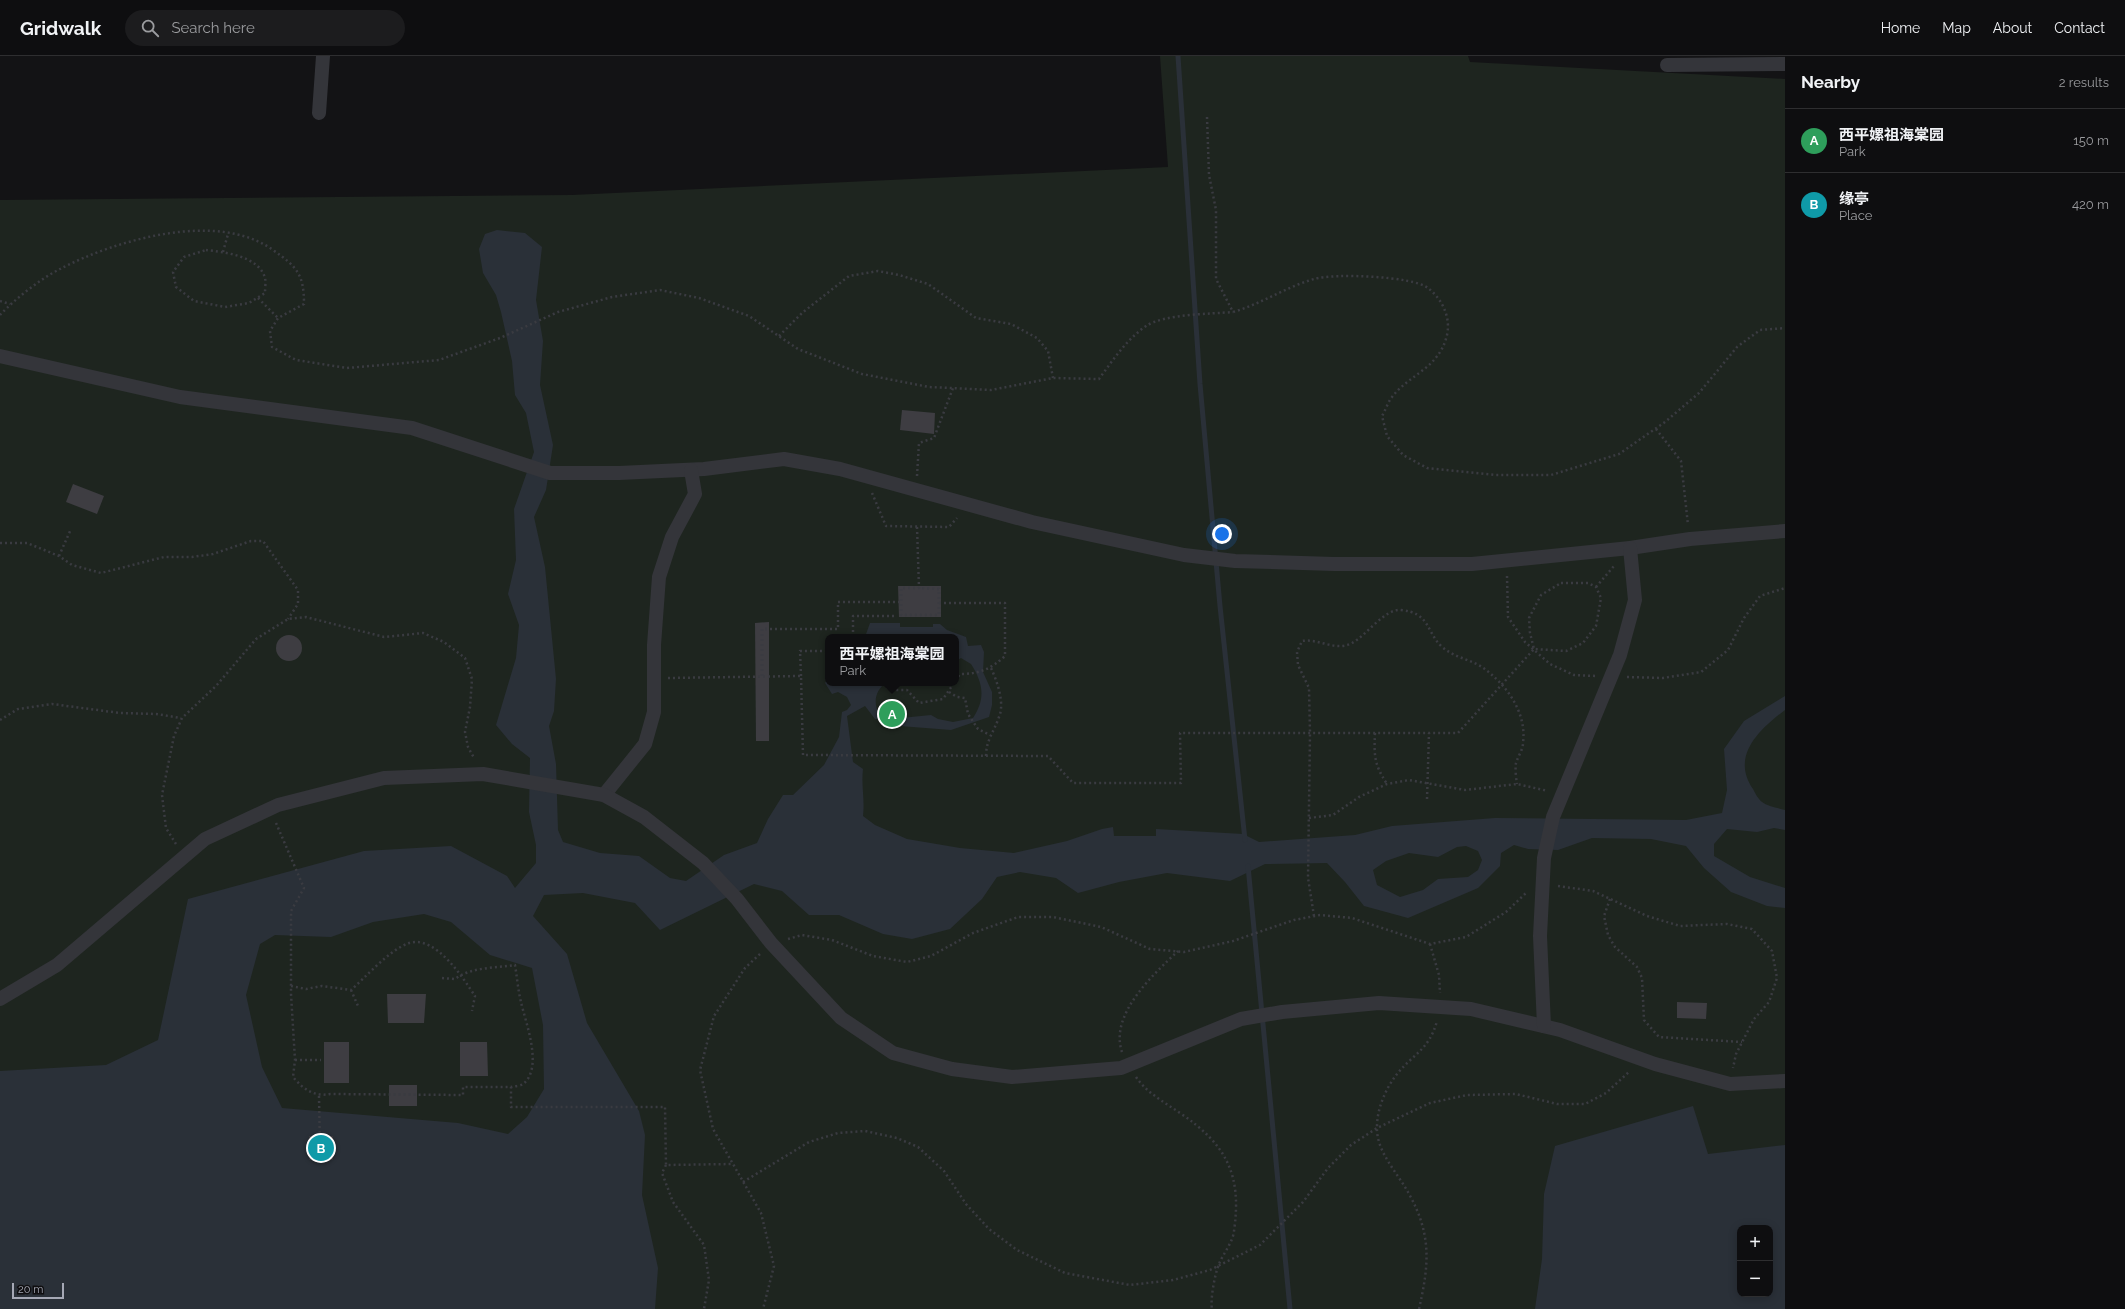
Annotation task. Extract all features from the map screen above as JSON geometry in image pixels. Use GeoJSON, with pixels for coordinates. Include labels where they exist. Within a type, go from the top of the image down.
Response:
{"type":"FeatureCollection","features":[{"type":"Feature","properties":{"kind":"street"},"geometry":{"type":"LineString","coordinates":[[319,113],[323,56]]}},
{"type":"Feature","properties":{"kind":"street"},"geometry":{"type":"LineString","coordinates":[[1667,65],[1785,64]]}},
{"type":"Feature","properties":{"kind":"street"},"geometry":{"type":"LineString","coordinates":[[0,356],[180,397],[412,428],[550,473],[619,474],[691,470],[784,459],[865,476],[1032,522],[1184,555],[1235,561],[1334,564],[1472,564],[1630,548],[1690,539],[1785,531]]}},
{"type":"Feature","properties":{"kind":"street"},"geometry":{"type":"LineString","coordinates":[[604,795],[645,744],[654,712],[654,645],[659,577],[672,538],[694,494],[691,470]]}},
{"type":"Feature","properties":{"kind":"street"},"geometry":{"type":"LineString","coordinates":[[1544,1026],[1540,936],[1544,858],[1553,817],[1620,655],[1635,600],[1630,548]]}},
{"type":"Feature","properties":{"kind":"street"},"geometry":{"type":"LineString","coordinates":[[0,999],[57,965],[204,839],[278,805],[384,778],[483,774],[604,795],[644,817],[703,863],[737,898],[771,943],[841,1018],[893,1053],[952,1069],[1012,1077],[1121,1068],[1241,1019],[1282,1012],[1379,1003],[1471,1009],[1544,1026],[1642,1059],[1730,1084],[1785,1081]]}},
{"type":"Feature","properties":{"kind":"path"},"geometry":{"type":"LineString","coordinates":[[1207,117],[1209,175],[1216,210],[1216,279],[1233,312]]}},
{"type":"Feature","properties":{"kind":"path"},"geometry":{"type":"LineString","coordinates":[[0,315],[10,304],[59,269],[111,246],[171,232],[216,231],[261,241],[291,262],[304,284],[304,304],[278,318],[270,331],[272,347],[296,360],[347,368],[439,360],[500,338],[545,316],[612,297],[660,290],[699,298],[749,316],[798,349],[862,374],[929,387],[991,390],[1053,378],[1099,379],[1126,342],[1147,325],[1172,318],[1233,312],[1248,308],[1315,279],[1334,276],[1397,280],[1427,286],[1440,300],[1448,317],[1447,336],[1434,362],[1391,399],[1382,416],[1387,436],[1403,455],[1427,468],[1496,476],[1551,475],[1619,454],[1656,429],[1699,393],[1737,346],[1760,330],[1785,328]]}},
{"type":"Feature","properties":{"kind":"path"},"geometry":{"type":"LineString","coordinates":[[223,252],[228,234]]}},
{"type":"Feature","properties":{"kind":"path"},"geometry":{"type":"LineString","coordinates":[[206,250],[234,254],[255,265],[265,277],[264,293],[258,298],[249,303],[225,307],[194,301],[176,287],[173,272],[184,258],[206,250]]}},
{"type":"Feature","properties":{"kind":"path"},"geometry":{"type":"LineString","coordinates":[[779,336],[802,314],[849,276],[878,271],[899,275],[928,284],[976,318],[1011,324],[1037,338],[1048,351],[1053,378]]}},
{"type":"Feature","properties":{"kind":"path"},"geometry":{"type":"LineString","coordinates":[[258,298],[278,318]]}},
{"type":"Feature","properties":{"kind":"path"},"geometry":{"type":"LineString","coordinates":[[0,301],[10,304]]}},
{"type":"Feature","properties":{"kind":"path"},"geometry":{"type":"LineString","coordinates":[[916,490],[919,443],[934,438],[953,388]]}},
{"type":"Feature","properties":{"kind":"path"},"geometry":{"type":"LineString","coordinates":[[1656,429],[1681,461],[1690,539]]}},
{"type":"Feature","properties":{"kind":"path"},"geometry":{"type":"LineString","coordinates":[[865,476],[886,526],[949,527],[969,504]]}},
{"type":"Feature","properties":{"kind":"path"},"geometry":{"type":"LineString","coordinates":[[917,527],[919,588]]}},
{"type":"Feature","properties":{"kind":"path"},"geometry":{"type":"LineString","coordinates":[[59,556],[71,530]]}},
{"type":"Feature","properties":{"kind":"path"},"geometry":{"type":"LineString","coordinates":[[0,543],[26,543],[59,556],[72,565],[101,573],[164,557],[213,554],[251,541],[263,541],[298,590],[298,604],[288,619],[256,639],[216,686],[182,718],[174,736],[162,795],[166,828],[183,857]]}},
{"type":"Feature","properties":{"kind":"path"},"geometry":{"type":"LineString","coordinates":[[1561,583],[1588,583],[1596,587],[1601,598],[1596,626],[1583,643],[1566,651],[1534,649],[1530,633],[1529,618],[1541,595],[1561,583]]}},
{"type":"Feature","properties":{"kind":"path"},"geometry":{"type":"LineString","coordinates":[[901,588],[919,588],[939,589],[939,615],[901,615],[901,588]]}},
{"type":"Feature","properties":{"kind":"path"},"geometry":{"type":"LineString","coordinates":[[762,676],[762,629],[838,629],[838,602],[901,602]]}},
{"type":"Feature","properties":{"kind":"path"},"geometry":{"type":"LineString","coordinates":[[939,603],[1005,603],[1005,656],[991,668],[973,674],[960,674],[959,676]]}},
{"type":"Feature","properties":{"kind":"path"},"geometry":{"type":"LineString","coordinates":[[1314,916],[1308,870],[1310,733],[1309,688],[1298,665],[1297,652],[1302,641],[1312,640],[1332,646],[1350,644],[1365,635],[1385,615],[1400,609],[1419,616],[1428,624],[1441,646],[1453,655],[1480,666],[1502,683],[1516,704],[1524,743],[1516,764],[1516,784]]}},
{"type":"Feature","properties":{"kind":"path"},"geometry":{"type":"LineString","coordinates":[[853,634],[853,616],[894,616]]}},
{"type":"Feature","properties":{"kind":"path"},"geometry":{"type":"LineString","coordinates":[[288,619],[306,617],[384,637],[423,633],[444,642],[465,658],[472,678],[470,707],[465,732],[468,747],[483,774]]}},
{"type":"Feature","properties":{"kind":"path"},"geometry":{"type":"LineString","coordinates":[[825,651],[800,651],[803,755],[1048,756],[1073,783],[1181,783],[1180,733],[1458,733],[1534,649]]}},
{"type":"Feature","properties":{"kind":"path"},"geometry":{"type":"LineString","coordinates":[[986,756],[986,745],[1000,716],[999,688],[991,668]]}},
{"type":"Feature","properties":{"kind":"path"},"geometry":{"type":"LineString","coordinates":[[654,678],[801,676]]}},
{"type":"Feature","properties":{"kind":"path"},"geometry":{"type":"LineString","coordinates":[[886,686],[892,690],[907,690],[919,703],[943,699],[952,686]]}},
{"type":"Feature","properties":{"kind":"path"},"geometry":{"type":"LineString","coordinates":[[949,692],[957,697],[965,698],[968,714],[978,729],[990,735]]}},
{"type":"Feature","properties":{"kind":"path"},"geometry":{"type":"LineString","coordinates":[[0,720],[18,709],[52,704],[120,713],[156,714],[182,718]]}},
{"type":"Feature","properties":{"kind":"path"},"geometry":{"type":"LineString","coordinates":[[1375,733],[1374,757],[1377,770],[1387,784]]}},
{"type":"Feature","properties":{"kind":"path"},"geometry":{"type":"LineString","coordinates":[[1427,799],[1429,733]]}},
{"type":"Feature","properties":{"kind":"path"},"geometry":{"type":"LineString","coordinates":[[1309,818],[1333,815],[1359,797],[1387,784],[1409,780],[1428,782],[1465,790],[1516,784],[1536,788],[1561,796]]}},
{"type":"Feature","properties":{"kind":"path"},"geometry":{"type":"LineString","coordinates":[[270,809],[304,888],[290,911],[291,986],[295,1060],[293,1077],[302,1088],[319,1096],[330,1094],[463,1095],[463,1087],[511,1087],[522,1085],[528,1078],[532,1060],[530,1034],[520,1001],[515,965],[476,970],[461,975],[455,980],[442,978]]}},
{"type":"Feature","properties":{"kind":"path"},"geometry":{"type":"LineString","coordinates":[[763,1309],[774,1266],[761,1213],[713,1129],[700,1070],[714,1016],[745,968],[771,943],[802,935],[832,940],[873,956],[906,962],[931,956],[973,933],[1018,917],[1053,917],[1101,927],[1150,949],[1178,951],[1234,941],[1272,927],[1314,916],[1352,918],[1430,944],[1466,937],[1506,912],[1528,891],[1543,884],[1593,891],[1647,916],[1680,926],[1727,924],[1752,929],[1772,951],[1777,978],[1770,1002],[1754,1019],[1736,1054],[1730,1084]]}},
{"type":"Feature","properties":{"kind":"path"},"geometry":{"type":"LineString","coordinates":[[1610,899],[1604,916],[1608,935],[1615,947],[1637,967],[1642,978],[1644,1020],[1659,1037],[1742,1042]]}},
{"type":"Feature","properties":{"kind":"path"},"geometry":{"type":"LineString","coordinates":[[291,986],[306,989],[322,986],[351,990],[391,954],[410,943],[428,945],[446,957],[461,975],[475,996],[472,1011]]}},
{"type":"Feature","properties":{"kind":"path"},"geometry":{"type":"LineString","coordinates":[[1419,1309],[1425,1282],[1428,1253],[1420,1219],[1409,1194],[1391,1167],[1380,1144],[1377,1128],[1380,1103],[1398,1074],[1421,1052],[1433,1035],[1441,1007],[1439,976],[1430,944]]}},
{"type":"Feature","properties":{"kind":"path"},"geometry":{"type":"LineString","coordinates":[[1178,951],[1151,977],[1135,996],[1123,1021],[1120,1045],[1128,1065],[1144,1089],[1190,1120],[1216,1143],[1230,1165],[1236,1196],[1234,1233],[1218,1266],[1212,1309]]}},
{"type":"Feature","properties":{"kind":"path"},"geometry":{"type":"LineString","coordinates":[[351,990],[358,1006]]}},
{"type":"Feature","properties":{"kind":"path"},"geometry":{"type":"LineString","coordinates":[[743,1182],[809,1142],[838,1133],[865,1131],[897,1138],[918,1147],[944,1171],[966,1204],[989,1229],[1017,1250],[1065,1273],[1130,1284],[1174,1280],[1218,1266],[1260,1245],[1298,1207],[1332,1164],[1351,1145],[1377,1128],[1430,1103],[1467,1095],[1516,1094],[1557,1104],[1585,1104],[1606,1093],[1642,1059]]}},
{"type":"Feature","properties":{"kind":"path"},"geometry":{"type":"LineString","coordinates":[[295,1060],[321,1060]]}},
{"type":"Feature","properties":{"kind":"path"},"geometry":{"type":"LineString","coordinates":[[511,1087],[511,1107],[665,1107],[666,1165],[662,1173],[673,1202],[704,1245],[709,1280],[704,1309]]}},
{"type":"Feature","properties":{"kind":"path"},"geometry":{"type":"LineString","coordinates":[[319,1096],[320,1150]]}},
{"type":"Feature","properties":{"kind":"path"},"geometry":{"type":"LineString","coordinates":[[666,1165],[732,1164]]}},
{"type":"Feature","properties":{"kind":"shaded area"},"geometry":{"type":"Polygon","coordinates":[[[1160,56],[1468,56],[1470,62],[1785,79],[1785,1309],[0,1309],[0,200],[572,195],[1168,167],[1160,56]]]}},
{"type":"Feature","properties":{"kind":"shaded area"},"geometry":{"type":"Polygon","coordinates":[[[497,230],[525,233],[542,247],[536,300],[543,341],[540,385],[553,445],[546,490],[534,517],[545,567],[556,679],[554,711],[549,726],[556,764],[558,830],[563,842],[600,853],[639,856],[670,878],[686,881],[724,855],[757,843],[768,819],[783,795],[793,795],[824,765],[839,737],[842,712],[847,710],[851,705],[847,697],[838,692],[832,694],[827,686],[882,686],[876,697],[876,706],[879,714],[901,718],[931,715],[938,719],[953,722],[973,718],[980,704],[980,684],[971,664],[961,658],[959,659],[959,634],[966,637],[968,646],[981,645],[984,652],[983,672],[992,692],[992,705],[989,717],[951,730],[900,726],[891,721],[875,719],[865,706],[847,716],[853,762],[863,769],[863,816],[875,825],[907,839],[960,848],[1014,853],[1067,841],[1102,829],[1113,827],[1114,836],[1156,836],[1156,829],[1243,834],[1259,842],[1355,835],[1392,826],[1495,818],[1686,820],[1722,813],[1727,790],[1724,749],[1744,721],[1785,696],[1785,710],[1766,726],[1751,744],[1746,755],[1745,765],[1747,777],[1759,799],[1767,805],[1785,810],[1785,830],[1774,828],[1757,832],[1727,829],[1714,844],[1714,856],[1750,877],[1785,888],[1785,908],[1767,906],[1731,892],[1704,868],[1686,846],[1651,839],[1592,838],[1558,850],[1528,849],[1514,845],[1501,853],[1500,866],[1478,888],[1408,918],[1364,906],[1345,882],[1327,863],[1265,864],[1230,881],[1167,873],[1119,882],[1078,893],[1056,878],[1020,872],[997,877],[982,899],[950,929],[912,939],[883,934],[839,915],[809,915],[782,891],[754,884],[660,930],[635,903],[583,893],[544,895],[533,916],[567,954],[587,1023],[639,1111],[645,1135],[642,1195],[658,1268],[655,1309],[0,1309],[0,1071],[106,1065],[158,1040],[188,899],[364,851],[451,846],[507,876],[515,888],[536,863],[536,845],[529,812],[530,758],[512,744],[496,725],[516,658],[519,625],[508,594],[516,560],[514,509],[534,452],[526,413],[515,395],[512,361],[501,312],[496,295],[483,273],[479,249],[485,234],[497,230]],[[1466,846],[1457,847],[1438,857],[1409,853],[1386,861],[1373,870],[1377,885],[1400,897],[1423,890],[1438,879],[1468,877],[1478,870],[1482,860],[1478,851],[1466,846]],[[424,914],[373,922],[331,937],[275,935],[260,944],[246,995],[262,1067],[282,1108],[458,1123],[508,1134],[527,1117],[544,1089],[543,1025],[532,968],[490,955],[451,922],[424,914]]]}},
{"type":"Feature","properties":{"kind":"shaded area"},"geometry":{"type":"Polygon","coordinates":[[[870,623],[900,623],[900,627],[933,627],[933,624],[940,624],[947,630],[958,634],[866,634],[870,623]]]}},
{"type":"Feature","properties":{"kind":"shaded area"},"geometry":{"type":"Polygon","coordinates":[[[1693,1106],[1708,1154],[1785,1145],[1785,1309],[1535,1309],[1542,1259],[1544,1194],[1555,1146],[1693,1106]]]}},
{"type":"Feature","properties":{"kind":"building"},"geometry":{"type":"Polygon","coordinates":[[[902,410],[935,413],[934,434],[900,430],[902,410]]]}},
{"type":"Feature","properties":{"kind":"building"},"geometry":{"type":"Polygon","coordinates":[[[73,484],[104,496],[97,514],[66,502],[73,484]]]}},
{"type":"Feature","properties":{"kind":"building"},"geometry":{"type":"Polygon","coordinates":[[[898,586],[941,586],[941,617],[899,617],[898,586]]]}},
{"type":"Feature","properties":{"kind":"building"},"geometry":{"type":"Polygon","coordinates":[[[769,622],[769,741],[756,741],[755,623],[769,622]]]}},
{"type":"Feature","properties":{"kind":"building"},"geometry":{"type":"Polygon","coordinates":[[[289,635],[298,639],[302,648],[298,657],[289,661],[280,657],[276,648],[280,639],[289,635]]]}},
{"type":"Feature","properties":{"kind":"building"},"geometry":{"type":"Polygon","coordinates":[[[387,994],[426,994],[424,1023],[388,1023],[387,994]]]}},
{"type":"Feature","properties":{"kind":"building"},"geometry":{"type":"Polygon","coordinates":[[[1677,1002],[1707,1003],[1706,1019],[1677,1018],[1677,1002]]]}},
{"type":"Feature","properties":{"kind":"building"},"geometry":{"type":"Polygon","coordinates":[[[324,1042],[349,1042],[349,1083],[324,1083],[324,1042]]]}},
{"type":"Feature","properties":{"kind":"building"},"geometry":{"type":"Polygon","coordinates":[[[460,1042],[487,1042],[488,1076],[460,1076],[460,1042]]]}},
{"type":"Feature","properties":{"kind":"building"},"geometry":{"type":"Polygon","coordinates":[[[389,1085],[417,1085],[417,1106],[389,1106],[389,1085]]]}},
{"type":"Feature","properties":{"kind":"building"},"geometry":{"type":"Polygon","coordinates":[[[309,1136],[333,1136],[333,1160],[309,1160],[309,1136]]]}},
{"type":"Feature","properties":{"kind":"waterway"},"geometry":{"type":"LineString","coordinates":[[1178,56],[1200,384],[1220,606],[1245,840]]}},
{"type":"Feature","properties":{"kind":"waterway"},"geometry":{"type":"LineString","coordinates":[[1248,866],[1290,1309]]}},
{"type":"Feature","properties":{"kind":"place","name":"西平嫘祖海棠园"},"geometry":{"type":"Point","coordinates":[892,714]}},
{"type":"Feature","properties":{"kind":"place","name":"缘亭"},"geometry":{"type":"Point","coordinates":[321,1148]}}]}
